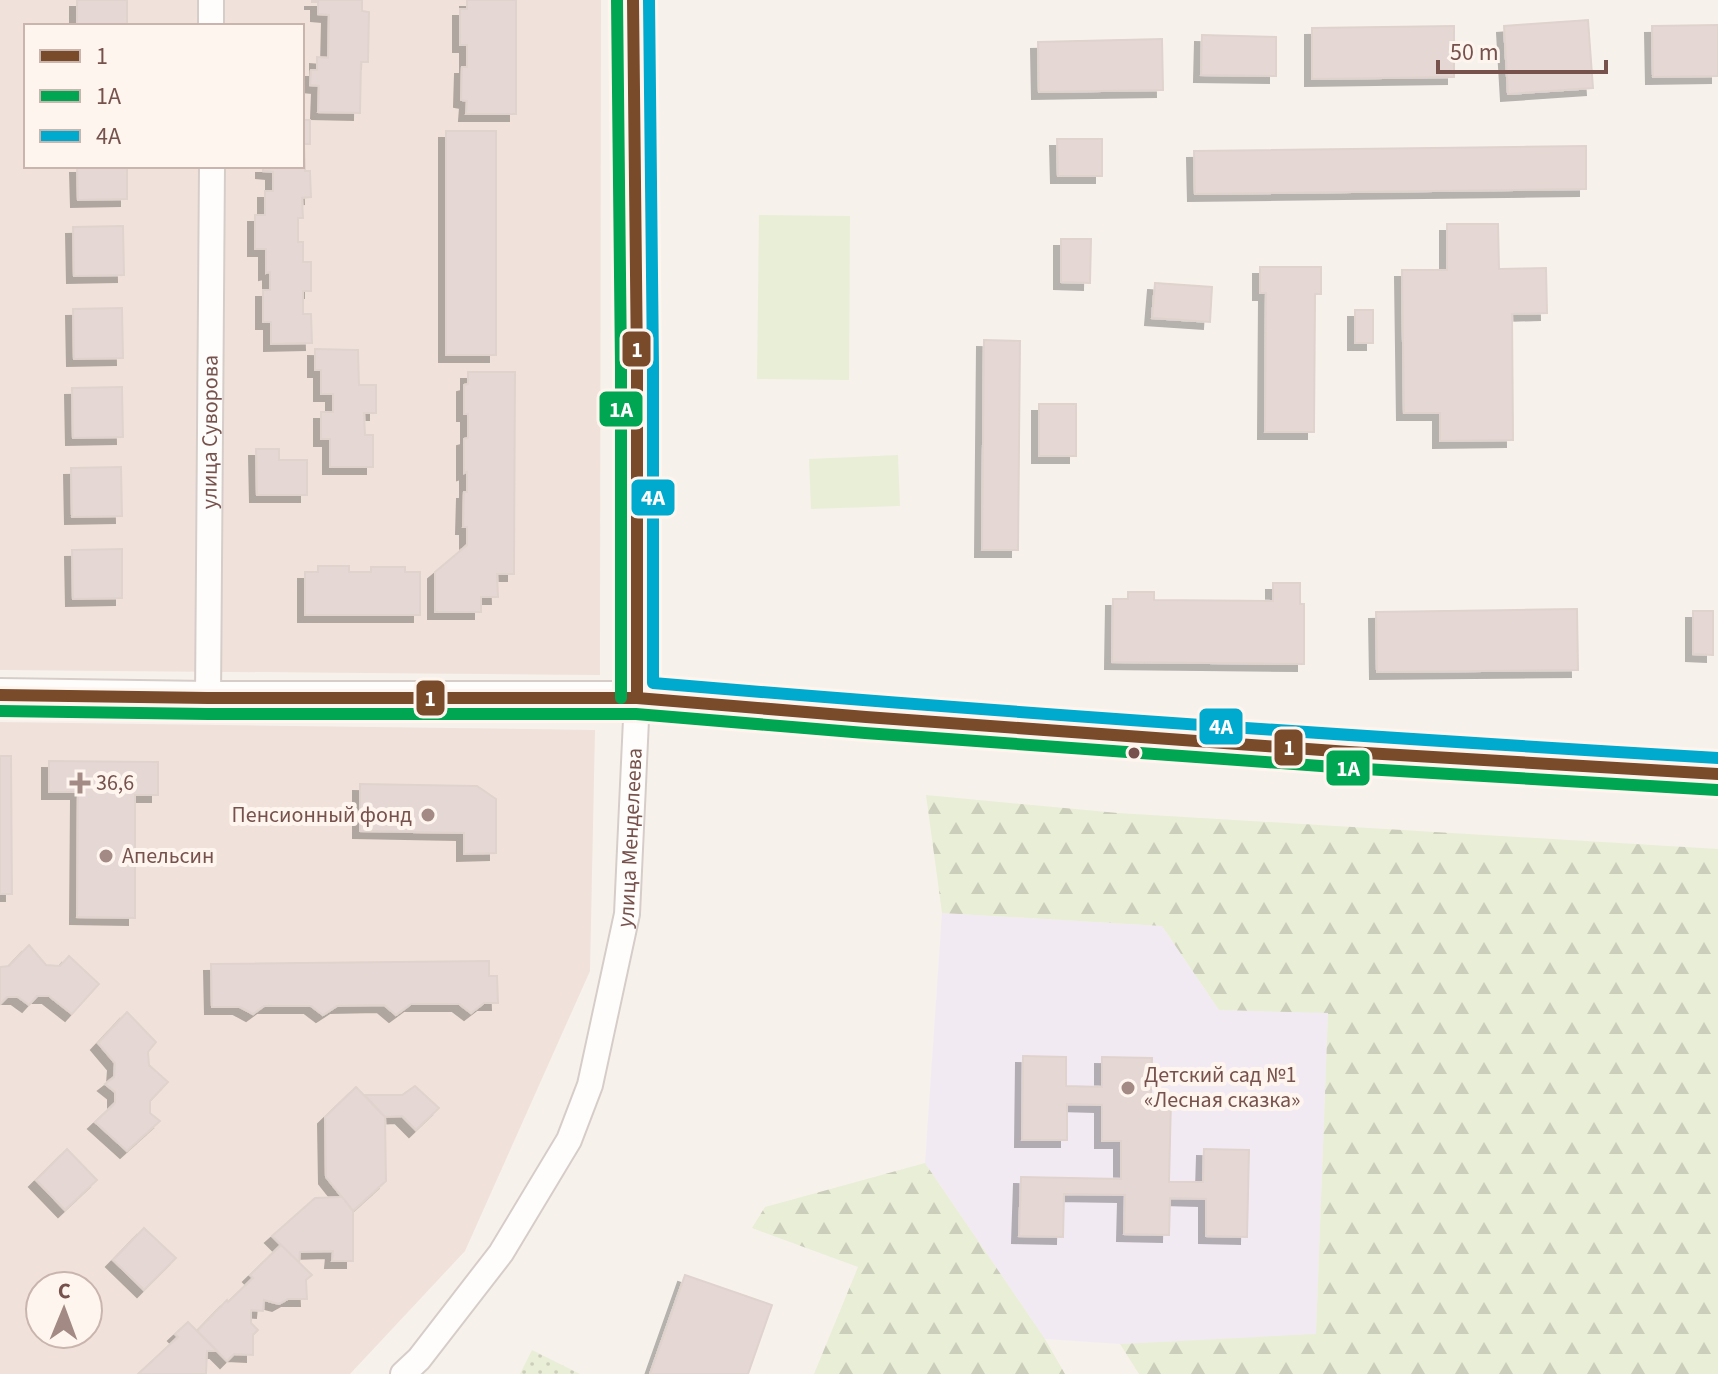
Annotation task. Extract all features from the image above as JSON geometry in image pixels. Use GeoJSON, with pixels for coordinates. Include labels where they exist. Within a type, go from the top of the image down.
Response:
{"type":"FeatureCollection","features":[{"type":"Feature","properties":{"kind":"street"},"geometry":{"type":"LineString","coordinates":[[211,0],[211,24]]}},
{"type":"Feature","properties":{"kind":"street","name":"улица Менделеева"},"geometry":{"type":"LineString","coordinates":[[403,1374],[419,1359],[501,1253],[569,1140],[590,1085],[627,914],[637,698],[633,0]]}},
{"type":"Feature","properties":{"kind":"street","name":"улица Суворова"},"geometry":{"type":"LineString","coordinates":[[208,698],[212,168]]}},
{"type":"Feature","properties":{"kind":"street"},"geometry":{"type":"LineString","coordinates":[[0,695],[637,698],[882,719],[1349,752],[1718,774]]}},
{"type":"Feature","properties":{"kind":"shaded area"},"geometry":{"type":"Polygon","coordinates":[[[0,0],[601,0],[600,675],[0,670],[0,0]]]}},
{"type":"Feature","properties":{"kind":"shaded area"},"geometry":{"type":"Polygon","coordinates":[[[0,722],[595,730],[590,971],[465,1251],[350,1374],[0,1374],[0,722]]]}},
{"type":"Feature","properties":{"kind":"shaded area","name":"Детский сад №1 «Лесная сказка»"},"geometry":{"type":"Polygon","coordinates":[[[942,913],[1162,926],[1219,1010],[1328,1012],[1316,1335],[1120,1344],[1045,1339],[925,1163],[942,913]]]}},
{"type":"Feature","properties":{"kind":"green space"},"geometry":{"type":"Polygon","coordinates":[[[759,215],[850,216],[849,380],[757,379],[759,215]]]}},
{"type":"Feature","properties":{"kind":"green space"},"geometry":{"type":"Polygon","coordinates":[[[898,455],[900,506],[811,509],[809,459],[898,455]]]}},
{"type":"Feature","properties":{"kind":"green space"},"geometry":{"type":"Polygon","coordinates":[[[926,795],[1118,813],[1718,849],[1718,1374],[1139,1374],[1120,1344],[1316,1334],[1328,1013],[1219,1010],[1162,926],[942,913],[926,795]]]}},
{"type":"Feature","properties":{"kind":"green space"},"geometry":{"type":"Polygon","coordinates":[[[925,1163],[1045,1339],[1065,1374],[814,1374],[858,1267],[752,1228],[765,1207],[925,1163]]]}},
{"type":"Feature","properties":{"kind":"green space"},"geometry":{"type":"Polygon","coordinates":[[[532,1350],[580,1374],[520,1374],[532,1350]]]}},
{"type":"Feature","properties":{"kind":"building"},"geometry":{"type":"Polygon","coordinates":[[[77,0],[127,0],[127,24],[77,24],[77,0]]]}},
{"type":"Feature","properties":{"kind":"building"},"geometry":{"type":"Polygon","coordinates":[[[312,0],[362,0],[362,11],[369,12],[368,62],[361,62],[360,113],[318,112],[319,86],[310,85],[311,70],[317,70],[317,57],[328,58],[329,15],[318,14],[318,2],[312,0]]]}},
{"type":"Feature","properties":{"kind":"building"},"geometry":{"type":"Polygon","coordinates":[[[467,0],[516,0],[516,114],[466,114],[467,101],[461,100],[462,67],[467,67],[467,45],[460,45],[460,9],[467,9],[467,0]]]}},
{"type":"Feature","properties":{"kind":"building"},"geometry":{"type":"Polygon","coordinates":[[[1588,20],[1593,88],[1508,94],[1504,26],[1588,20]]]}},
{"type":"Feature","properties":{"kind":"building"},"geometry":{"type":"Polygon","coordinates":[[[1718,25],[1718,76],[1653,77],[1652,26],[1718,25]]]}},
{"type":"Feature","properties":{"kind":"building"},"geometry":{"type":"Polygon","coordinates":[[[1454,26],[1454,77],[1312,79],[1312,28],[1454,26]]]}},
{"type":"Feature","properties":{"kind":"building"},"geometry":{"type":"Polygon","coordinates":[[[1202,35],[1276,37],[1276,76],[1201,75],[1202,35]]]}},
{"type":"Feature","properties":{"kind":"building"},"geometry":{"type":"Polygon","coordinates":[[[1162,39],[1163,90],[1039,92],[1038,42],[1162,39]]]}},
{"type":"Feature","properties":{"kind":"building"},"geometry":{"type":"Polygon","coordinates":[[[304,120],[310,120],[310,144],[304,144],[304,120]]]}},
{"type":"Feature","properties":{"kind":"building"},"geometry":{"type":"Polygon","coordinates":[[[446,131],[496,131],[496,355],[446,355],[446,131]]]}},
{"type":"Feature","properties":{"kind":"building"},"geometry":{"type":"Polygon","coordinates":[[[1057,139],[1102,139],[1102,176],[1058,176],[1057,139]]]}},
{"type":"Feature","properties":{"kind":"building"},"geometry":{"type":"Polygon","coordinates":[[[304,144],[305,171],[310,171],[311,197],[302,198],[303,218],[298,218],[298,242],[303,242],[303,262],[311,262],[311,291],[303,291],[303,314],[311,314],[312,343],[271,344],[271,322],[263,322],[263,290],[270,290],[270,272],[266,273],[266,249],[255,249],[255,215],[265,215],[265,191],[273,191],[273,172],[263,171],[263,168],[304,168],[304,144]]]}},
{"type":"Feature","properties":{"kind":"building"},"geometry":{"type":"Polygon","coordinates":[[[1586,146],[1586,189],[1195,194],[1194,151],[1586,146]]]}},
{"type":"Feature","properties":{"kind":"building"},"geometry":{"type":"Polygon","coordinates":[[[77,168],[127,168],[127,199],[78,200],[77,168]]]}},
{"type":"Feature","properties":{"kind":"building"},"geometry":{"type":"Polygon","coordinates":[[[1447,224],[1498,224],[1499,269],[1546,268],[1547,313],[1512,314],[1513,440],[1440,441],[1440,413],[1404,413],[1402,270],[1447,270],[1447,224]]]}},
{"type":"Feature","properties":{"kind":"building"},"geometry":{"type":"Polygon","coordinates":[[[123,226],[124,275],[74,276],[73,227],[123,226]]]}},
{"type":"Feature","properties":{"kind":"building"},"geometry":{"type":"Polygon","coordinates":[[[1061,239],[1091,239],[1090,283],[1061,282],[1061,239]]]}},
{"type":"Feature","properties":{"kind":"building"},"geometry":{"type":"Polygon","coordinates":[[[1260,267],[1321,267],[1321,294],[1315,294],[1314,432],[1265,432],[1266,293],[1260,293],[1260,267]]]}},
{"type":"Feature","properties":{"kind":"building"},"geometry":{"type":"Polygon","coordinates":[[[1155,283],[1212,287],[1210,322],[1152,318],[1155,283]]]}},
{"type":"Feature","properties":{"kind":"building"},"geometry":{"type":"Polygon","coordinates":[[[122,308],[123,358],[74,359],[73,309],[122,308]]]}},
{"type":"Feature","properties":{"kind":"building"},"geometry":{"type":"Polygon","coordinates":[[[1355,310],[1373,310],[1373,343],[1355,343],[1355,310]]]}},
{"type":"Feature","properties":{"kind":"building"},"geometry":{"type":"Polygon","coordinates":[[[984,340],[1020,341],[1018,550],[982,550],[984,340]]]}},
{"type":"Feature","properties":{"kind":"building"},"geometry":{"type":"Polygon","coordinates":[[[315,349],[358,350],[359,385],[376,385],[376,413],[364,413],[365,435],[373,435],[373,467],[330,467],[330,439],[321,439],[321,412],[333,412],[333,394],[321,394],[321,370],[315,370],[315,349]]]}},
{"type":"Feature","properties":{"kind":"building"},"geometry":{"type":"Polygon","coordinates":[[[468,372],[515,372],[514,574],[497,574],[498,597],[481,597],[481,612],[435,612],[435,572],[467,545],[467,527],[463,527],[464,492],[467,492],[464,439],[468,438],[464,385],[468,384],[468,372]]]}},
{"type":"Feature","properties":{"kind":"building"},"geometry":{"type":"Polygon","coordinates":[[[122,387],[123,437],[73,438],[72,388],[122,387]]]}},
{"type":"Feature","properties":{"kind":"building"},"geometry":{"type":"Polygon","coordinates":[[[1039,404],[1076,404],[1076,456],[1039,456],[1039,404]]]}},
{"type":"Feature","properties":{"kind":"building"},"geometry":{"type":"Polygon","coordinates":[[[256,449],[279,449],[279,460],[307,460],[307,495],[257,495],[256,449]]]}},
{"type":"Feature","properties":{"kind":"building"},"geometry":{"type":"Polygon","coordinates":[[[121,467],[122,516],[72,517],[71,468],[121,467]]]}},
{"type":"Feature","properties":{"kind":"building"},"geometry":{"type":"Polygon","coordinates":[[[122,549],[122,598],[73,599],[72,550],[122,549]]]}},
{"type":"Feature","properties":{"kind":"building"},"geometry":{"type":"Polygon","coordinates":[[[318,566],[349,566],[349,572],[371,572],[371,567],[405,567],[405,572],[420,572],[420,615],[305,615],[305,572],[318,572],[318,566]]]}},
{"type":"Feature","properties":{"kind":"building"},"geometry":{"type":"Polygon","coordinates":[[[1273,583],[1300,583],[1300,604],[1304,604],[1304,664],[1112,662],[1113,599],[1128,599],[1128,592],[1154,592],[1154,600],[1273,601],[1273,583]]]}},
{"type":"Feature","properties":{"kind":"building"},"geometry":{"type":"Polygon","coordinates":[[[1577,609],[1578,670],[1377,672],[1376,612],[1577,609]]]}},
{"type":"Feature","properties":{"kind":"building"},"geometry":{"type":"Polygon","coordinates":[[[1693,611],[1713,611],[1713,655],[1693,654],[1693,611]]]}},
{"type":"Feature","properties":{"kind":"building"},"geometry":{"type":"Polygon","coordinates":[[[0,756],[11,756],[12,894],[0,894],[0,756]]]}},
{"type":"Feature","properties":{"kind":"building","name":"Апельсин"},"geometry":{"type":"Polygon","coordinates":[[[49,761],[158,762],[158,795],[135,795],[135,918],[77,917],[78,792],[49,792],[49,761]]]}},
{"type":"Feature","properties":{"kind":"building","name":"Пенсионный фонд"},"geometry":{"type":"Polygon","coordinates":[[[360,784],[477,786],[496,799],[496,853],[464,854],[464,833],[360,831],[360,784]]]}},
{"type":"Feature","properties":{"kind":"building"},"geometry":{"type":"Polygon","coordinates":[[[29,945],[46,965],[60,966],[69,956],[99,984],[72,1014],[49,996],[37,996],[29,1005],[18,997],[7,997],[0,1004],[0,967],[9,966],[29,945]]]}},
{"type":"Feature","properties":{"kind":"building"},"geometry":{"type":"Polygon","coordinates":[[[489,961],[489,976],[497,976],[498,1003],[484,1003],[471,1013],[459,1004],[411,1004],[396,1015],[384,1005],[337,1006],[323,1015],[311,1006],[264,1006],[253,1014],[240,1007],[212,1007],[211,964],[489,961]]]}},
{"type":"Feature","properties":{"kind":"building"},"geometry":{"type":"Polygon","coordinates":[[[127,1012],[156,1042],[148,1052],[149,1065],[168,1082],[150,1101],[150,1113],[160,1121],[127,1151],[95,1122],[115,1103],[115,1092],[105,1084],[114,1077],[115,1063],[98,1043],[127,1012]]]}},
{"type":"Feature","properties":{"kind":"building"},"geometry":{"type":"Polygon","coordinates":[[[1023,1056],[1066,1057],[1066,1086],[1102,1087],[1102,1057],[1152,1058],[1151,1099],[1171,1099],[1169,1182],[1203,1182],[1204,1149],[1249,1150],[1247,1237],[1206,1236],[1206,1199],[1170,1198],[1169,1235],[1124,1234],[1125,1195],[1064,1194],[1063,1237],[1019,1236],[1021,1177],[1121,1179],[1121,1141],[1102,1141],[1102,1105],[1067,1104],[1067,1140],[1022,1140],[1023,1056]]]}},
{"type":"Feature","properties":{"kind":"building"},"geometry":{"type":"Polygon","coordinates":[[[415,1086],[439,1108],[416,1130],[402,1116],[385,1117],[364,1095],[402,1095],[415,1086]]]}},
{"type":"Feature","properties":{"kind":"building"},"geometry":{"type":"Polygon","coordinates":[[[356,1087],[385,1117],[386,1181],[353,1211],[326,1177],[325,1117],[356,1087]]]}},
{"type":"Feature","properties":{"kind":"building"},"geometry":{"type":"Polygon","coordinates":[[[67,1149],[97,1180],[65,1210],[36,1180],[67,1149]]]}},
{"type":"Feature","properties":{"kind":"building"},"geometry":{"type":"Polygon","coordinates":[[[342,1197],[353,1211],[353,1261],[332,1261],[333,1251],[300,1252],[299,1263],[272,1236],[315,1198],[342,1197]]]}},
{"type":"Feature","properties":{"kind":"building"},"geometry":{"type":"Polygon","coordinates":[[[144,1228],[176,1258],[144,1290],[113,1260],[144,1228]]]}},
{"type":"Feature","properties":{"kind":"building"},"geometry":{"type":"Polygon","coordinates":[[[281,1245],[312,1275],[306,1280],[307,1299],[288,1299],[279,1304],[264,1300],[263,1311],[251,1310],[251,1323],[258,1330],[253,1335],[253,1355],[234,1354],[227,1361],[197,1331],[253,1278],[250,1275],[281,1245]]]}},
{"type":"Feature","properties":{"kind":"building"},"geometry":{"type":"Polygon","coordinates":[[[685,1275],[772,1305],[748,1374],[650,1374],[685,1275]]]}},
{"type":"Feature","properties":{"kind":"building"},"geometry":{"type":"Polygon","coordinates":[[[188,1322],[217,1351],[207,1351],[206,1374],[138,1374],[178,1337],[175,1334],[188,1322]]]}},
{"type":"Feature","properties":{"kind":"transit line","name":"1А"},"geometry":{"type":"LineString","coordinates":[[617,0],[621,698]]}},
{"type":"Feature","properties":{"kind":"transit line","name":"1"},"geometry":{"type":"LineString","coordinates":[[633,0],[637,698]]}},
{"type":"Feature","properties":{"kind":"transit line","name":"4А"},"geometry":{"type":"LineString","coordinates":[[649,0],[653,683],[1186,724],[1718,758]]}},
{"type":"Feature","properties":{"kind":"transit line","name":"1"},"geometry":{"type":"LineString","coordinates":[[0,695],[637,698],[1349,752],[1718,774]]}},
{"type":"Feature","properties":{"kind":"transit line","name":"1А"},"geometry":{"type":"LineString","coordinates":[[0,711],[636,714],[1348,768],[1717,790]]}},
{"type":"Feature","properties":{"kind":"place","name":"36,6"},"geometry":{"type":"Point","coordinates":[80,783]}},
{"type":"Feature","properties":{"kind":"place","name":"Пенсионный фонд"},"geometry":{"type":"Point","coordinates":[428,815]}},
{"type":"Feature","properties":{"kind":"place","name":"Апельсин"},"geometry":{"type":"Point","coordinates":[106,856]}},
{"type":"Feature","properties":{"kind":"place","name":"Детский сад №1 «Лесная сказка»"},"geometry":{"type":"Point","coordinates":[1128,1088]}}]}
